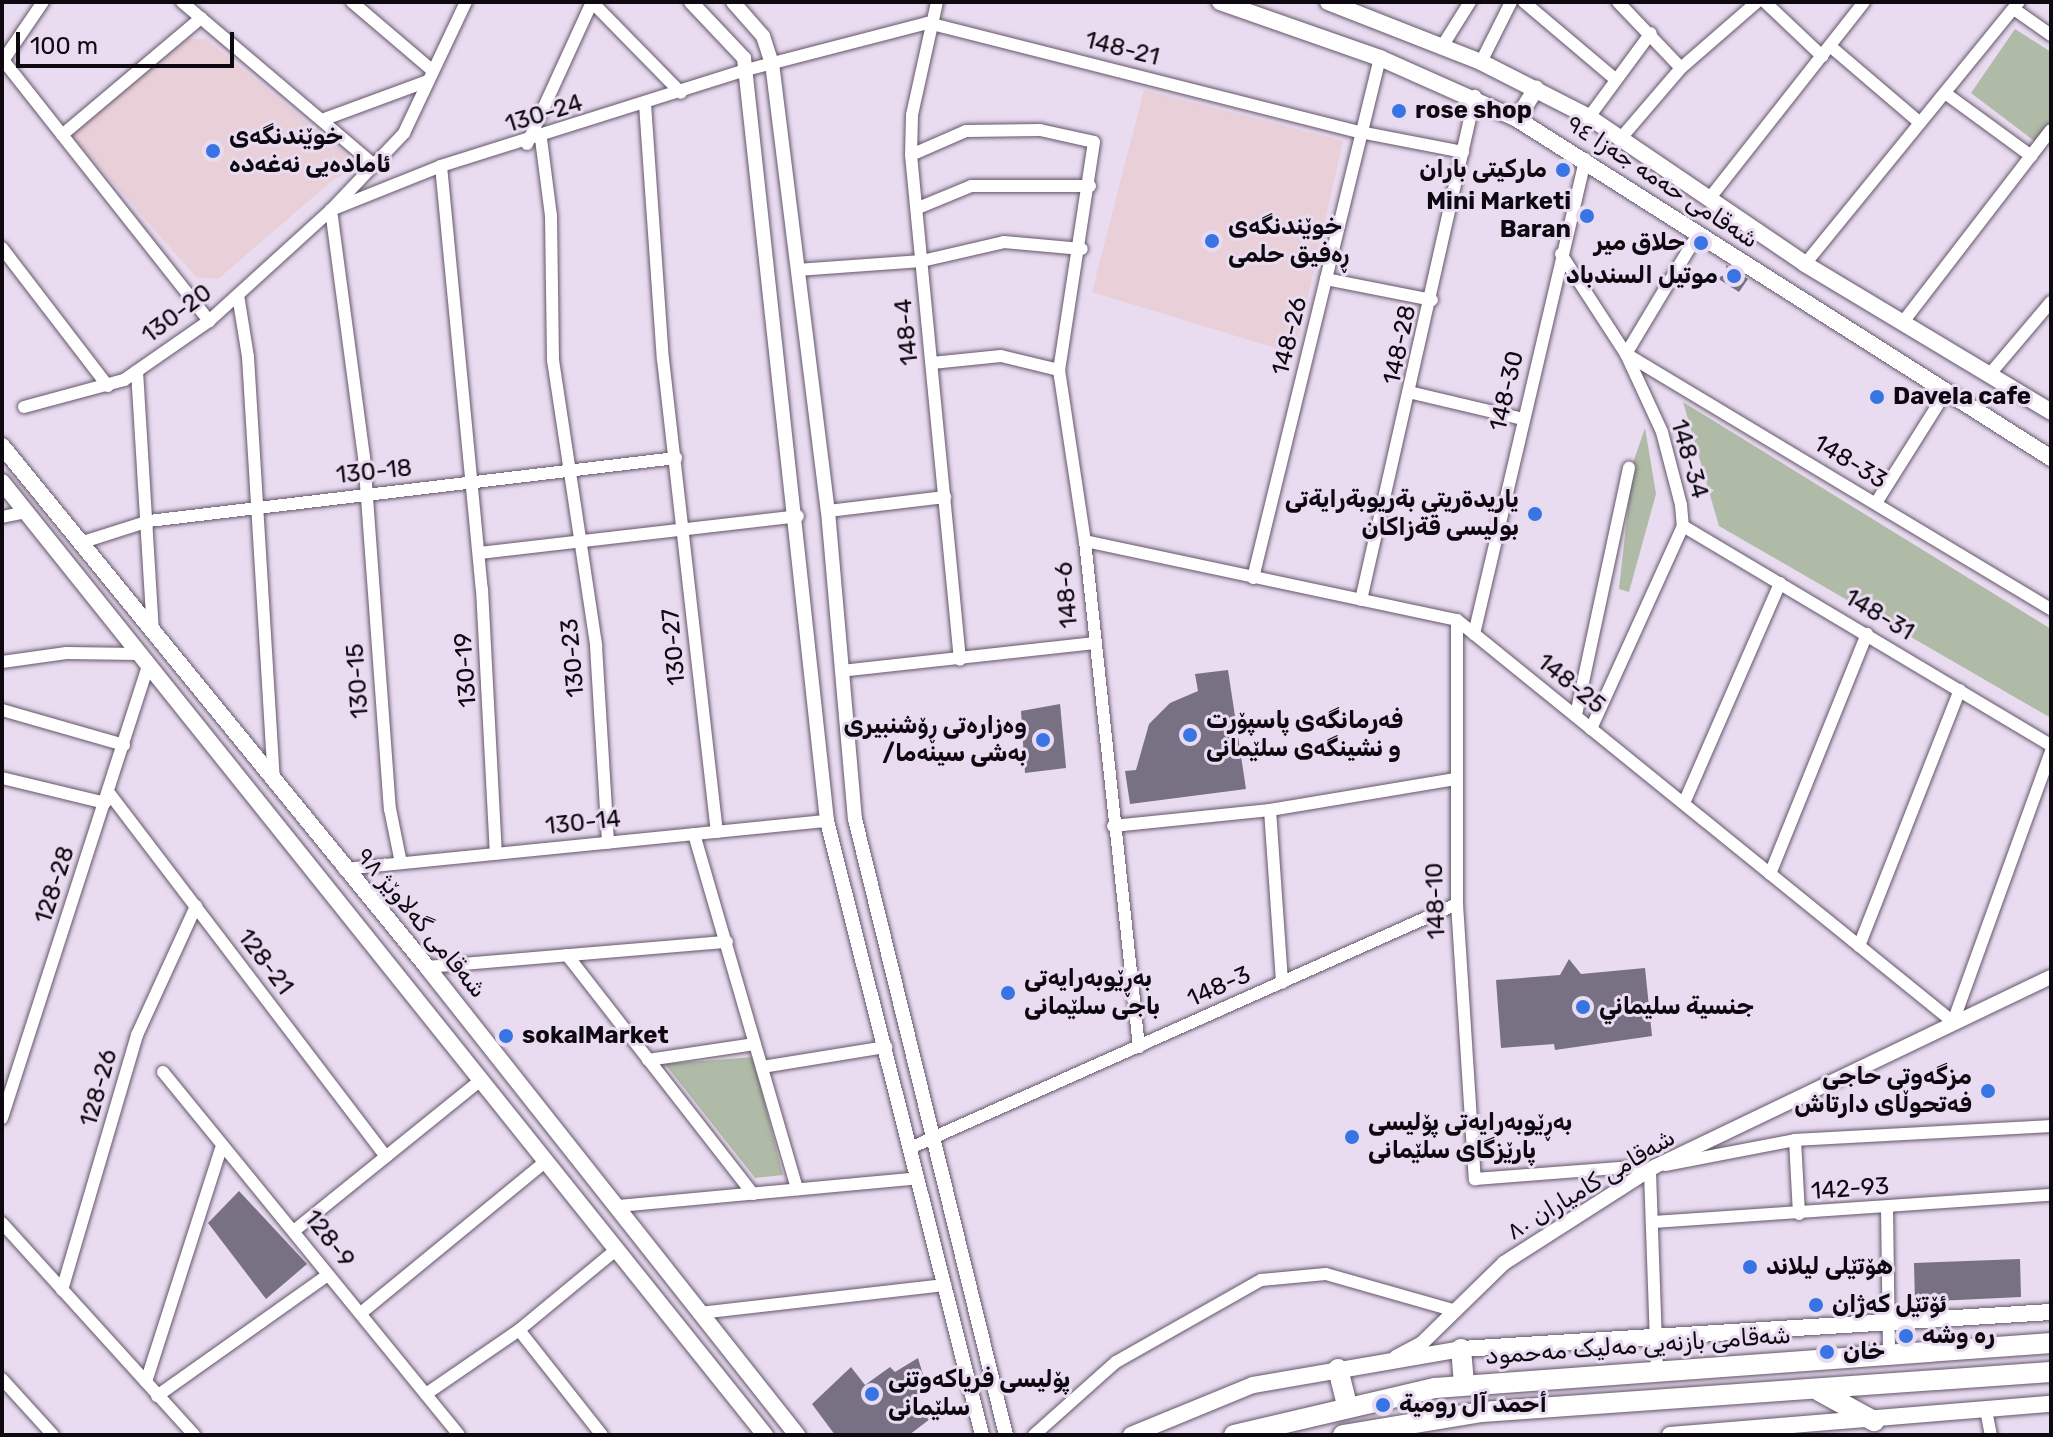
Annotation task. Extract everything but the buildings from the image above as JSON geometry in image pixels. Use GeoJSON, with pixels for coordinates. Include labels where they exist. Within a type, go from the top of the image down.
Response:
{"type":"FeatureCollection","features":[{"type":"Feature","properties":{"kind":"highway","name":"شەقامی بازنەیی مەلیک مەحمود"},"geometry":{"type":"LineString","coordinates":[[1234,1435],[1347,1405],[1435,1388],[2051,1343]]}},
{"type":"Feature","properties":{"kind":"highway"},"geometry":{"type":"LineString","coordinates":[[1461,1349],[1482,1412]]}},
{"type":"Feature","properties":{"kind":"highway"},"geometry":{"type":"LineString","coordinates":[[1338,1369],[1347,1405]]}},
{"type":"Feature","properties":{"kind":"highway"},"geometry":{"type":"LineString","coordinates":[[1343,1435],[1439,1416],[1482,1412],[1819,1391],[2051,1372]]}},
{"type":"Feature","properties":{"kind":"highway"},"geometry":{"type":"LineString","coordinates":[[1435,1388],[1439,1416]]}},
{"type":"Feature","properties":{"kind":"highway"},"geometry":{"type":"LineString","coordinates":[[1819,1391],[1874,1421]]}},
{"type":"Feature","properties":{"kind":"main road","name":"شەقامی حەمە جەزا ٩٤"},"geometry":{"type":"LineString","coordinates":[[1220,2],[1380,58],[1475,96],[1517,119],[1585,159],[2051,458]]}},
{"type":"Feature","properties":{"kind":"main road","name":"شەقامی حەمە جەزا ٩٤"},"geometry":{"type":"LineString","coordinates":[[1328,2],[1349,6],[1443,45],[1536,88],[1589,117],[1805,264],[2051,412]]}},
{"type":"Feature","properties":{"kind":"main road"},"geometry":{"type":"LineString","coordinates":[[1517,119],[1536,88]]}},
{"type":"Feature","properties":{"kind":"main road","name":"شەقامی گەلاوێژ ٩٨"},"geometry":{"type":"LineString","coordinates":[[2,446],[550,1120],[797,1435]]}},
{"type":"Feature","properties":{"kind":"main road","name":"شەقامی گەلاوێژ ٩٨"},"geometry":{"type":"LineString","coordinates":[[2,482],[765,1435]]}},
{"type":"Feature","properties":{"kind":"main road"},"geometry":{"type":"LineString","coordinates":[[524,1133],[531,1120],[550,1120]]}},
{"type":"Feature","properties":{"kind":"main road"},"geometry":{"type":"LineString","coordinates":[[1131,1435],[1253,1385],[1461,1349],[2051,1312]]}},
{"type":"Feature","properties":{"kind":"main road"},"geometry":{"type":"LineString","coordinates":[[691,1342],[705,1341],[712,1329]]}},
{"type":"Feature","properties":{"kind":"main road"},"geometry":{"type":"LineString","coordinates":[[1670,1435],[1874,1421],[2051,1404]]}},
{"type":"Feature","properties":{"kind":"street"},"geometry":{"type":"LineString","coordinates":[[43,2],[2,61],[209,321]]}},
{"type":"Feature","properties":{"kind":"street"},"geometry":{"type":"LineString","coordinates":[[182,2],[374,165]]}},
{"type":"Feature","properties":{"kind":"street"},"geometry":{"type":"LineString","coordinates":[[322,120],[431,76],[352,2]]}},
{"type":"Feature","properties":{"kind":"street","name":"130-20"},"geometry":{"type":"LineString","coordinates":[[24,407],[108,386],[137,371],[209,321],[331,210],[404,133],[466,2]]}},
{"type":"Feature","properties":{"kind":"street"},"geometry":{"type":"LineString","coordinates":[[527,144],[592,2],[681,93]]}},
{"type":"Feature","properties":{"kind":"street"},"geometry":{"type":"LineString","coordinates":[[691,2],[744,58],[798,516],[827,821],[982,1435]]}},
{"type":"Feature","properties":{"kind":"street"},"geometry":{"type":"LineString","coordinates":[[733,2],[763,36],[772,63],[828,511],[855,819],[1006,1435]]}},
{"type":"Feature","properties":{"kind":"street","name":"148-4"},"geometry":{"type":"LineString","coordinates":[[937,2],[928,23],[911,155],[960,660]]}},
{"type":"Feature","properties":{"kind":"street"},"geometry":{"type":"LineString","coordinates":[[1443,45],[1470,2]]}},
{"type":"Feature","properties":{"kind":"street"},"geometry":{"type":"LineString","coordinates":[[1481,62],[1511,2]]}},
{"type":"Feature","properties":{"kind":"street"},"geometry":{"type":"LineString","coordinates":[[1524,2],[1615,79]]}},
{"type":"Feature","properties":{"kind":"street"},"geometry":{"type":"LineString","coordinates":[[1618,2],[1651,33],[1681,68]]}},
{"type":"Feature","properties":{"kind":"street"},"geometry":{"type":"LineString","coordinates":[[1621,138],[1681,68],[1757,2]]}},
{"type":"Feature","properties":{"kind":"street"},"geometry":{"type":"LineString","coordinates":[[1765,2],[1920,123]]}},
{"type":"Feature","properties":{"kind":"street"},"geometry":{"type":"LineString","coordinates":[[1709,199],[1864,2]]}},
{"type":"Feature","properties":{"kind":"street"},"geometry":{"type":"LineString","coordinates":[[1805,264],[2016,5],[2051,35]]}},
{"type":"Feature","properties":{"kind":"street"},"geometry":{"type":"LineString","coordinates":[[62,135],[201,18]]}},
{"type":"Feature","properties":{"kind":"street","name":"148-21"},"geometry":{"type":"LineString","coordinates":[[772,63],[928,23],[1360,132],[1463,152]]}},
{"type":"Feature","properties":{"kind":"street"},"geometry":{"type":"LineString","coordinates":[[1589,117],[1651,33]]}},
{"type":"Feature","properties":{"kind":"street","name":"148-26"},"geometry":{"type":"LineString","coordinates":[[1253,578],[1380,58]]}},
{"type":"Feature","properties":{"kind":"street","name":"130-24"},"geometry":{"type":"LineString","coordinates":[[331,210],[441,166],[527,144],[772,63]]}},
{"type":"Feature","properties":{"kind":"street"},"geometry":{"type":"LineString","coordinates":[[1945,93],[2031,156]]}},
{"type":"Feature","properties":{"kind":"street","name":"148-28"},"geometry":{"type":"LineString","coordinates":[[1361,600],[1413,393],[1475,96]]}},
{"type":"Feature","properties":{"kind":"street","name":"130-27"},"geometry":{"type":"LineString","coordinates":[[645,104],[676,458],[717,832]]}},
{"type":"Feature","properties":{"kind":"street","name":"148-6"},"geometry":{"type":"LineString","coordinates":[[911,155],[966,131],[1040,130],[1094,142],[1082,249],[1059,370],[1085,541],[1093,643],[1139,1047]]}},
{"type":"Feature","properties":{"kind":"street"},"geometry":{"type":"LineString","coordinates":[[1903,322],[2051,130]]}},
{"type":"Feature","properties":{"kind":"street","name":"130-23"},"geometry":{"type":"LineString","coordinates":[[541,139],[551,216],[553,360],[583,544],[608,843]]}},
{"type":"Feature","properties":{"kind":"street","name":"148-30"},"geometry":{"type":"LineString","coordinates":[[1474,634],[1585,159]]}},
{"type":"Feature","properties":{"kind":"street","name":"130-19"},"geometry":{"type":"LineString","coordinates":[[441,166],[479,553],[496,854]]}},
{"type":"Feature","properties":{"kind":"street"},"geometry":{"type":"LineString","coordinates":[[918,208],[971,186],[1090,186]]}},
{"type":"Feature","properties":{"kind":"street","name":"130-15"},"geometry":{"type":"LineString","coordinates":[[331,210],[367,495],[389,795],[401,863]]}},
{"type":"Feature","properties":{"kind":"street"},"geometry":{"type":"LineString","coordinates":[[1626,354],[1698,234]]}},
{"type":"Feature","properties":{"kind":"street"},"geometry":{"type":"LineString","coordinates":[[797,270],[922,261],[1004,242],[1082,249]]}},
{"type":"Feature","properties":{"kind":"street"},"geometry":{"type":"LineString","coordinates":[[2,248],[108,386]]}},
{"type":"Feature","properties":{"kind":"street","name":"148-34"},"geometry":{"type":"LineString","coordinates":[[1561,254],[1626,354],[1662,432],[1683,526],[1591,729]]}},
{"type":"Feature","properties":{"kind":"street"},"geometry":{"type":"LineString","coordinates":[[1326,279],[1432,300]]}},
{"type":"Feature","properties":{"kind":"street"},"geometry":{"type":"LineString","coordinates":[[238,295],[248,357],[274,784]]}},
{"type":"Feature","properties":{"kind":"street"},"geometry":{"type":"LineString","coordinates":[[1989,375],[2051,302]]}},
{"type":"Feature","properties":{"kind":"street","name":"148-33"},"geometry":{"type":"LineString","coordinates":[[1626,354],[2051,609]]}},
{"type":"Feature","properties":{"kind":"street"},"geometry":{"type":"LineString","coordinates":[[932,363],[1001,356],[1059,370]]}},
{"type":"Feature","properties":{"kind":"street"},"geometry":{"type":"LineString","coordinates":[[137,371],[149,521],[153,630]]}},
{"type":"Feature","properties":{"kind":"street"},"geometry":{"type":"LineString","coordinates":[[1876,503],[1946,392]]}},
{"type":"Feature","properties":{"kind":"street"},"geometry":{"type":"LineString","coordinates":[[1413,393],[1523,419]]}},
{"type":"Feature","properties":{"kind":"street","name":"130-18"},"geometry":{"type":"LineString","coordinates":[[80,543],[149,521],[676,458]]}},
{"type":"Feature","properties":{"kind":"street"},"geometry":{"type":"LineString","coordinates":[[1576,715],[1629,468]]}},
{"type":"Feature","properties":{"kind":"street"},"geometry":{"type":"LineString","coordinates":[[828,511],[945,497]]}},
{"type":"Feature","properties":{"kind":"street"},"geometry":{"type":"LineString","coordinates":[[2,517],[25,512]]}},
{"type":"Feature","properties":{"kind":"street"},"geometry":{"type":"LineString","coordinates":[[479,553],[583,544],[798,516]]}},
{"type":"Feature","properties":{"kind":"street","name":"148-31"},"geometry":{"type":"LineString","coordinates":[[1683,526],[2051,745]]}},
{"type":"Feature","properties":{"kind":"street","name":"148-25"},"geometry":{"type":"LineString","coordinates":[[1085,541],[1457,620],[1953,1022]]}},
{"type":"Feature","properties":{"kind":"street"},"geometry":{"type":"LineString","coordinates":[[1684,803],[1780,583]]}},
{"type":"Feature","properties":{"kind":"street","name":"148-10"},"geometry":{"type":"LineString","coordinates":[[1457,620],[1457,904],[1475,1179],[1630,1167],[1652,1170]]}},
{"type":"Feature","properties":{"kind":"street"},"geometry":{"type":"LineString","coordinates":[[1770,874],[1867,634]]}},
{"type":"Feature","properties":{"kind":"street"},"geometry":{"type":"LineString","coordinates":[[841,671],[1093,643]]}},
{"type":"Feature","properties":{"kind":"street"},"geometry":{"type":"LineString","coordinates":[[2,662],[66,653],[144,660]]}},
{"type":"Feature","properties":{"kind":"street","name":"128-28"},"geometry":{"type":"LineString","coordinates":[[2,1118],[124,745],[144,660]]}},
{"type":"Feature","properties":{"kind":"street"},"geometry":{"type":"LineString","coordinates":[[1859,946],[1960,690]]}},
{"type":"Feature","properties":{"kind":"street"},"geometry":{"type":"LineString","coordinates":[[2,710],[124,745]]}},
{"type":"Feature","properties":{"kind":"street"},"geometry":{"type":"LineString","coordinates":[[1953,1022],[2051,751]]}},
{"type":"Feature","properties":{"kind":"street"},"geometry":{"type":"LineString","coordinates":[[2,778],[107,798]]}},
{"type":"Feature","properties":{"kind":"street"},"geometry":{"type":"LineString","coordinates":[[1113,826],[1270,810],[1455,779]]}},
{"type":"Feature","properties":{"kind":"street","name":"128-21"},"geometry":{"type":"LineString","coordinates":[[107,798],[196,906],[386,1157]]}},
{"type":"Feature","properties":{"kind":"street"},"geometry":{"type":"LineString","coordinates":[[1270,810],[1282,983]]}},
{"type":"Feature","properties":{"kind":"street","name":"130-14"},"geometry":{"type":"LineString","coordinates":[[344,869],[827,821]]}},
{"type":"Feature","properties":{"kind":"street"},"geometry":{"type":"LineString","coordinates":[[694,834],[797,1189]]}},
{"type":"Feature","properties":{"kind":"street","name":"148-3"},"geometry":{"type":"LineString","coordinates":[[910,1148],[1457,904]]}},
{"type":"Feature","properties":{"kind":"street","name":"128-26"},"geometry":{"type":"LineString","coordinates":[[62,1290],[137,1035],[196,906]]}},
{"type":"Feature","properties":{"kind":"street"},"geometry":{"type":"LineString","coordinates":[[427,967],[727,942]]}},
{"type":"Feature","properties":{"kind":"street"},"geometry":{"type":"LineString","coordinates":[[567,955],[753,1194]]}},
{"type":"Feature","properties":{"kind":"street","name":"شەقامی کامیاران ٨٠"},"geometry":{"type":"LineString","coordinates":[[1393,1359],[1422,1343],[1452,1310],[1504,1263],[1652,1170],[2051,977]]}},
{"type":"Feature","properties":{"kind":"street"},"geometry":{"type":"LineString","coordinates":[[648,1060],[755,1044]]}},
{"type":"Feature","properties":{"kind":"street"},"geometry":{"type":"LineString","coordinates":[[762,1067],[886,1047]]}},
{"type":"Feature","properties":{"kind":"street","name":"128-9"},"geometry":{"type":"LineString","coordinates":[[163,1072],[221,1149],[295,1230],[454,1433]]}},
{"type":"Feature","properties":{"kind":"street"},"geometry":{"type":"LineString","coordinates":[[295,1230],[481,1080]]}},
{"type":"Feature","properties":{"kind":"street"},"geometry":{"type":"LineString","coordinates":[[1657,1370],[1652,1170],[1795,1140],[2051,1126]]}},
{"type":"Feature","properties":{"kind":"street"},"geometry":{"type":"LineString","coordinates":[[1795,1140],[1799,1214]]}},
{"type":"Feature","properties":{"kind":"street"},"geometry":{"type":"LineString","coordinates":[[146,1382],[221,1149]]}},
{"type":"Feature","properties":{"kind":"street"},"geometry":{"type":"LineString","coordinates":[[361,1313],[546,1161]]}},
{"type":"Feature","properties":{"kind":"street"},"geometry":{"type":"LineString","coordinates":[[619,1206],[918,1178]]}},
{"type":"Feature","properties":{"kind":"street","name":"142-93"},"geometry":{"type":"LineString","coordinates":[[1652,1222],[2051,1195]]}},
{"type":"Feature","properties":{"kind":"street"},"geometry":{"type":"LineString","coordinates":[[1887,1208],[1889,1354]]}},
{"type":"Feature","properties":{"kind":"street"},"geometry":{"type":"LineString","coordinates":[[2,1223],[194,1435]]}},
{"type":"Feature","properties":{"kind":"street"},"geometry":{"type":"LineString","coordinates":[[426,1394],[519,1330],[617,1249]]}},
{"type":"Feature","properties":{"kind":"street"},"geometry":{"type":"LineString","coordinates":[[1034,1435],[1116,1362],[1261,1280],[1326,1274],[1452,1310]]}},
{"type":"Feature","properties":{"kind":"street"},"geometry":{"type":"LineString","coordinates":[[157,1396],[328,1275]]}},
{"type":"Feature","properties":{"kind":"street"},"geometry":{"type":"LineString","coordinates":[[699,1313],[945,1285]]}},
{"type":"Feature","properties":{"kind":"street"},"geometry":{"type":"LineString","coordinates":[[519,1330],[602,1435]]}},
{"type":"Feature","properties":{"kind":"street"},"geometry":{"type":"LineString","coordinates":[[2,1379],[53,1435]]}},
{"type":"Feature","properties":{"kind":"street"},"geometry":{"type":"LineString","coordinates":[[1986,1410],[1991,1435]]}},
{"type":"Feature","properties":{"kind":"shaded area","name":"خوێندنگەی ئامادەیی نەغەدە"},"geometry":{"type":"Polygon","coordinates":[[[187,39],[206,39],[360,166],[333,180],[218,279],[196,277],[71,135],[187,39]]]}},
{"type":"Feature","properties":{"kind":"shaded area","name":"خوێندنگەی ڕەفیق حلمی"},"geometry":{"type":"Polygon","coordinates":[[[1144,90],[1343,141],[1295,354],[1092,292],[1144,90]]]}},
{"type":"Feature","properties":{"kind":"green space"},"geometry":{"type":"Polygon","coordinates":[[[2015,29],[2051,52],[2051,126],[2037,143],[1971,93],[2015,29]]]}},
{"type":"Feature","properties":{"kind":"green space"},"geometry":{"type":"Polygon","coordinates":[[[1683,402],[2051,629],[2051,718],[1719,526],[1683,402]]]}},
{"type":"Feature","properties":{"kind":"green space"},"geometry":{"type":"Polygon","coordinates":[[[1645,428],[1656,494],[1629,592],[1619,589],[1633,463],[1645,428]]]}},
{"type":"Feature","properties":{"kind":"green space"},"geometry":{"type":"Polygon","coordinates":[[[753,1057],[783,1175],[755,1178],[665,1064],[753,1057]]]}},
{"type":"Feature","properties":{"kind":"place","name":"rose shop"},"geometry":{"type":"Point","coordinates":[1399,111]}},
{"type":"Feature","properties":{"kind":"place","name":"خوێندنگەی ئامادەیی نەغەدە"},"geometry":{"type":"Point","coordinates":[213,151]}},
{"type":"Feature","properties":{"kind":"place","name":"ماركيتى باران"},"geometry":{"type":"Point","coordinates":[1563,170]}},
{"type":"Feature","properties":{"kind":"place","name":"Mini Marketi Baran"},"geometry":{"type":"Point","coordinates":[1587,216]}},
{"type":"Feature","properties":{"kind":"place","name":"خوێندنگەی ڕەفیق حلمی"},"geometry":{"type":"Point","coordinates":[1212,241]}},
{"type":"Feature","properties":{"kind":"place","name":"حلاق میر"},"geometry":{"type":"Point","coordinates":[1701,243]}},
{"type":"Feature","properties":{"kind":"place","name":"موتيل السندباد"},"geometry":{"type":"Point","coordinates":[1734,276]}},
{"type":"Feature","properties":{"kind":"place","name":"Davela cafe"},"geometry":{"type":"Point","coordinates":[1877,397]}},
{"type":"Feature","properties":{"kind":"place","name":"ياريدةريتى بةريوبةرايةتى بوليسى قةزاكان"},"geometry":{"type":"Point","coordinates":[1535,514]}},
{"type":"Feature","properties":{"kind":"place","name":"فەرمانگەی پاسپۆرت و نشینگەی سلێمانی"},"geometry":{"type":"Point","coordinates":[1190,735]}},
{"type":"Feature","properties":{"kind":"place","name":"وە‌زارە‌تی ڕۆشنبیری /بە‌شی سینە‌ما"},"geometry":{"type":"Point","coordinates":[1043,740]}},
{"type":"Feature","properties":{"kind":"place","name":"بەڕێوبەرایەتی باجی سلێمانی"},"geometry":{"type":"Point","coordinates":[1008,993]}},
{"type":"Feature","properties":{"kind":"place","name":"جنسية سليماني"},"geometry":{"type":"Point","coordinates":[1583,1007]}},
{"type":"Feature","properties":{"kind":"place","name":"sokalMarket"},"geometry":{"type":"Point","coordinates":[506,1036]}},
{"type":"Feature","properties":{"kind":"place","name":"مزگەوتی حاجی فەتحوڵای دارتاش"},"geometry":{"type":"Point","coordinates":[1988,1091]}},
{"type":"Feature","properties":{"kind":"place","name":"بەڕێوبەرایەتی پۆلیسی پارێزگای سلێمانی"},"geometry":{"type":"Point","coordinates":[1352,1137]}},
{"type":"Feature","properties":{"kind":"place","name":"هۆتێلی لیلاند"},"geometry":{"type":"Point","coordinates":[1750,1267]}},
{"type":"Feature","properties":{"kind":"place","name":"ئۆتێل کەژان"},"geometry":{"type":"Point","coordinates":[1816,1305]}},
{"type":"Feature","properties":{"kind":"place","name":"ره وشه"},"geometry":{"type":"Point","coordinates":[1906,1336]}},
{"type":"Feature","properties":{"kind":"place","name":"خان"},"geometry":{"type":"Point","coordinates":[1827,1352]}},
{"type":"Feature","properties":{"kind":"place","name":"پۆلیسی فریاکەوتنی سلێمانی"},"geometry":{"type":"Point","coordinates":[872,1394]}},
{"type":"Feature","properties":{"kind":"place","name":"أحمد آل رومية"},"geometry":{"type":"Point","coordinates":[1383,1405]}}]}
